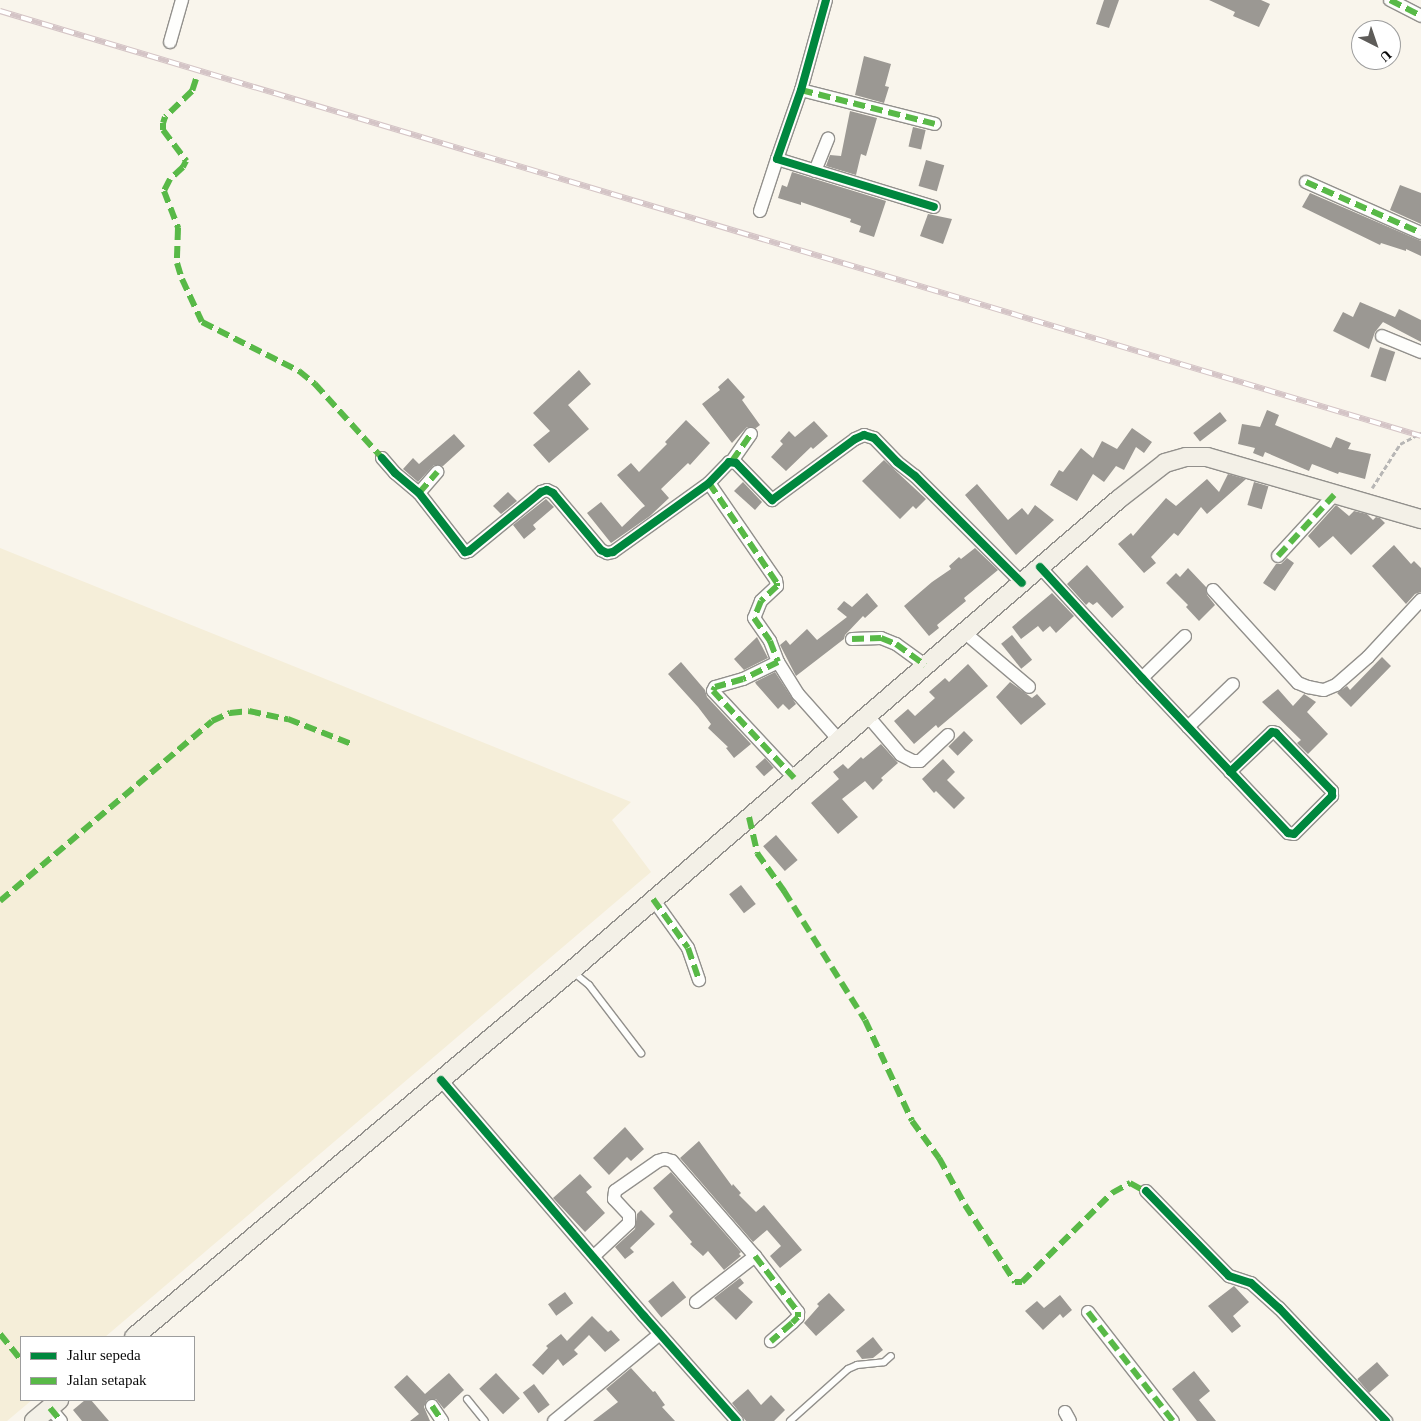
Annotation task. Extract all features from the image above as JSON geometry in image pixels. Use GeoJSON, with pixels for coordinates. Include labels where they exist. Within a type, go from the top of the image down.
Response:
{"type":"FeatureCollection","features":[{"type":"Feature","properties":{"kind":"main road"},"geometry":{"type":"LineString","coordinates":[[135,1336],[571,971],[925,665],[1148,475],[1165,463],[1186,457],[1207,457],[1421,519]]}},
{"type":"Feature","properties":{"kind":"main road"},"geometry":{"type":"LineString","coordinates":[[34,1421],[57,1410]]}},
{"type":"Feature","properties":{"kind":"street"},"geometry":{"type":"LineString","coordinates":[[172,34],[182,0]]}},
{"type":"Feature","properties":{"kind":"street"},"geometry":{"type":"LineString","coordinates":[[760,212],[801,90],[826,0]]}},
{"type":"Feature","properties":{"kind":"street"},"geometry":{"type":"LineString","coordinates":[[1390,0],[1421,16]]}},
{"type":"Feature","properties":{"kind":"street"},"geometry":{"type":"LineString","coordinates":[[801,90],[935,124]]}},
{"type":"Feature","properties":{"kind":"street"},"geometry":{"type":"LineString","coordinates":[[815,171],[828,138]]}},
{"type":"Feature","properties":{"kind":"street"},"geometry":{"type":"LineString","coordinates":[[777,159],[934,207]]}},
{"type":"Feature","properties":{"kind":"street"},"geometry":{"type":"LineString","coordinates":[[1306,182],[1421,233]]}},
{"type":"Feature","properties":{"kind":"street"},"geometry":{"type":"LineString","coordinates":[[1382,336],[1421,352]]}},
{"type":"Feature","properties":{"kind":"street"},"geometry":{"type":"LineString","coordinates":[[382,458],[419,493],[465,552],[469,551],[541,492],[547,490],[553,493],[600,550],[607,553],[613,552],[708,483],[725,464],[732,461],[751,434]]}},
{"type":"Feature","properties":{"kind":"street"},"geometry":{"type":"LineString","coordinates":[[732,461],[772,500],[855,438],[864,435],[874,438],[1022,583]]}},
{"type":"Feature","properties":{"kind":"street"},"geometry":{"type":"LineString","coordinates":[[419,493],[437,472]]}},
{"type":"Feature","properties":{"kind":"street"},"geometry":{"type":"LineString","coordinates":[[708,483],[776,580],[777,586],[761,601],[754,618],[770,641],[778,662],[798,694],[839,740]]}},
{"type":"Feature","properties":{"kind":"street"},"geometry":{"type":"LineString","coordinates":[[1278,556],[1334,495]]}},
{"type":"Feature","properties":{"kind":"street"},"geometry":{"type":"LineString","coordinates":[[1040,567],[1142,678],[1288,834],[1294,834],[1332,796],[1332,791],[1276,733],[1272,732],[1230,772]]}},
{"type":"Feature","properties":{"kind":"street"},"geometry":{"type":"LineString","coordinates":[[1213,590],[1298,683],[1324,690],[1336,685],[1368,657],[1421,600]]}},
{"type":"Feature","properties":{"kind":"street"},"geometry":{"type":"LineString","coordinates":[[964,632],[1029,687]]}},
{"type":"Feature","properties":{"kind":"street"},"geometry":{"type":"LineString","coordinates":[[1142,678],[1185,636]]}},
{"type":"Feature","properties":{"kind":"street"},"geometry":{"type":"LineString","coordinates":[[852,639],[881,638],[896,644],[925,665]]}},
{"type":"Feature","properties":{"kind":"street"},"geometry":{"type":"LineString","coordinates":[[778,662],[743,679],[715,688],[713,692],[794,778]]}},
{"type":"Feature","properties":{"kind":"street"},"geometry":{"type":"LineString","coordinates":[[1188,727],[1233,684]]}},
{"type":"Feature","properties":{"kind":"street"},"geometry":{"type":"LineString","coordinates":[[867,715],[901,755],[913,761],[920,761],[948,735]]}},
{"type":"Feature","properties":{"kind":"street"},"geometry":{"type":"LineString","coordinates":[[653,899],[688,948],[699,980]]}},
{"type":"Feature","properties":{"kind":"street"},"geometry":{"type":"LineString","coordinates":[[441,1080],[737,1421]]}},
{"type":"Feature","properties":{"kind":"street"},"geometry":{"type":"LineString","coordinates":[[594,1256],[629,1223],[629,1215],[614,1199],[615,1191],[658,1161],[665,1159],[677,1165],[755,1256],[798,1312],[798,1317],[771,1341]]}},
{"type":"Feature","properties":{"kind":"street"},"geometry":{"type":"LineString","coordinates":[[1146,1191],[1229,1276],[1251,1283],[1279,1308],[1386,1421]]}},
{"type":"Feature","properties":{"kind":"street"},"geometry":{"type":"LineString","coordinates":[[696,1302],[755,1256]]}},
{"type":"Feature","properties":{"kind":"street"},"geometry":{"type":"LineString","coordinates":[[1088,1312],[1173,1421]]}},
{"type":"Feature","properties":{"kind":"street"},"geometry":{"type":"LineString","coordinates":[[554,1421],[660,1334]]}},
{"type":"Feature","properties":{"kind":"street"},"geometry":{"type":"LineString","coordinates":[[432,1406],[442,1421]]}},
{"type":"Feature","properties":{"kind":"lane"},"geometry":{"type":"LineString","coordinates":[[571,971],[589,985],[641,1053]]}},
{"type":"Feature","properties":{"kind":"lane"},"geometry":{"type":"LineString","coordinates":[[790,1421],[848,1369],[857,1365],[884,1362],[891,1356]]}},
{"type":"Feature","properties":{"kind":"lane"},"geometry":{"type":"LineString","coordinates":[[467,1399],[486,1421]]}},
{"type":"Feature","properties":{"kind":"path"},"geometry":{"type":"LineString","coordinates":[[1364,502],[1394,451],[1406,440],[1421,433]]}},
{"type":"Feature","properties":{"kind":"shaded area"},"geometry":{"type":"Polygon","coordinates":[[[0,548],[631,802],[612,820],[651,872],[106,1336],[20,1336],[20,1401],[31,1401],[7,1421],[0,1421],[0,548]]]}},
{"type":"Feature","properties":{"kind":"building"},"geometry":{"type":"Polygon","coordinates":[[[1104,0],[1119,0],[1109,28],[1096,24],[1104,0]]]}},
{"type":"Feature","properties":{"kind":"building"},"geometry":{"type":"Polygon","coordinates":[[[1209,0],[1261,0],[1270,4],[1259,27],[1233,16],[1235,12],[1209,0]]]}},
{"type":"Feature","properties":{"kind":"building"},"geometry":{"type":"Polygon","coordinates":[[[864,56],[891,64],[885,86],[889,87],[884,103],[855,95],[864,56]]]}},
{"type":"Feature","properties":{"kind":"building"},"geometry":{"type":"Polygon","coordinates":[[[850,111],[877,118],[866,156],[861,154],[856,175],[826,166],[830,155],[841,156],[850,111]]]}},
{"type":"Feature","properties":{"kind":"building"},"geometry":{"type":"Polygon","coordinates":[[[913,127],[926,130],[921,149],[909,146],[913,127]]]}},
{"type":"Feature","properties":{"kind":"building"},"geometry":{"type":"Polygon","coordinates":[[[926,160],[944,165],[937,191],[919,186],[926,160]]]}},
{"type":"Feature","properties":{"kind":"building"},"geometry":{"type":"Polygon","coordinates":[[[792,172],[886,201],[874,237],[859,232],[861,226],[850,222],[851,219],[801,202],[801,205],[778,198],[782,185],[787,187],[792,172]]]}},
{"type":"Feature","properties":{"kind":"building"},"geometry":{"type":"Polygon","coordinates":[[[1400,185],[1421,193],[1421,224],[1390,210],[1400,185]]]}},
{"type":"Feature","properties":{"kind":"building"},"geometry":{"type":"Polygon","coordinates":[[[1310,193],[1421,241],[1421,256],[1406,249],[1406,251],[1381,243],[1380,245],[1302,207],[1310,193]]]}},
{"type":"Feature","properties":{"kind":"building"},"geometry":{"type":"Polygon","coordinates":[[[928,214],[952,219],[943,244],[920,236],[928,214]]]}},
{"type":"Feature","properties":{"kind":"building"},"geometry":{"type":"Polygon","coordinates":[[[1360,302],[1395,317],[1399,309],[1421,320],[1421,342],[1383,322],[1375,332],[1369,349],[1333,331],[1343,312],[1353,317],[1360,302]]]}},
{"type":"Feature","properties":{"kind":"building"},"geometry":{"type":"Polygon","coordinates":[[[1380,347],[1395,352],[1386,381],[1370,376],[1380,347]]]}},
{"type":"Feature","properties":{"kind":"building"},"geometry":{"type":"Polygon","coordinates":[[[579,370],[591,384],[568,405],[589,429],[549,463],[533,445],[550,431],[533,413],[579,370]]]}},
{"type":"Feature","properties":{"kind":"building"},"geometry":{"type":"Polygon","coordinates":[[[728,378],[745,397],[742,400],[760,425],[756,428],[747,427],[732,443],[702,404],[720,390],[718,387],[728,378]]]}},
{"type":"Feature","properties":{"kind":"building"},"geometry":{"type":"Polygon","coordinates":[[[1267,410],[1279,415],[1275,425],[1331,448],[1336,437],[1351,443],[1348,449],[1371,454],[1365,479],[1339,472],[1338,474],[1312,464],[1309,471],[1265,452],[1263,457],[1253,453],[1255,448],[1238,444],[1242,424],[1260,427],[1267,410]]]}},
{"type":"Feature","properties":{"kind":"building"},"geometry":{"type":"Polygon","coordinates":[[[1220,412],[1227,421],[1200,442],[1193,433],[1220,412]]]}},
{"type":"Feature","properties":{"kind":"building"},"geometry":{"type":"Polygon","coordinates":[[[686,420],[710,443],[690,465],[688,463],[661,489],[669,498],[650,516],[611,543],[587,513],[601,502],[622,527],[645,506],[617,475],[631,463],[639,472],[667,444],[665,442],[686,420]]]}},
{"type":"Feature","properties":{"kind":"building"},"geometry":{"type":"Polygon","coordinates":[[[814,421],[828,436],[813,449],[811,447],[786,471],[771,457],[783,444],[780,441],[789,431],[795,437],[814,421]]]}},
{"type":"Feature","properties":{"kind":"building"},"geometry":{"type":"Polygon","coordinates":[[[1132,428],[1152,442],[1144,453],[1136,447],[1124,470],[1116,466],[1104,482],[1093,474],[1077,501],[1050,485],[1059,470],[1063,472],[1081,448],[1093,458],[1102,441],[1117,449],[1132,428]]]}},
{"type":"Feature","properties":{"kind":"building"},"geometry":{"type":"Polygon","coordinates":[[[454,434],[465,446],[443,466],[434,465],[418,482],[403,469],[413,458],[419,464],[454,434]]]}},
{"type":"Feature","properties":{"kind":"building"},"geometry":{"type":"Polygon","coordinates":[[[884,460],[926,499],[916,509],[913,506],[900,519],[862,481],[884,460]]]}},
{"type":"Feature","properties":{"kind":"building"},"geometry":{"type":"Polygon","coordinates":[[[1228,474],[1246,479],[1207,514],[1201,507],[1178,536],[1174,533],[1151,557],[1156,563],[1144,573],[1118,544],[1131,533],[1133,536],[1166,498],[1176,506],[1207,479],[1219,492],[1228,474]]]}},
{"type":"Feature","properties":{"kind":"building"},"geometry":{"type":"Polygon","coordinates":[[[743,482],[762,502],[755,510],[734,491],[743,482]]]}},
{"type":"Feature","properties":{"kind":"building"},"geometry":{"type":"Polygon","coordinates":[[[1254,482],[1268,486],[1262,509],[1247,505],[1254,482]]]}},
{"type":"Feature","properties":{"kind":"building"},"geometry":{"type":"Polygon","coordinates":[[[977,484],[1008,520],[1022,508],[1028,515],[1035,505],[1054,520],[1016,555],[965,495],[977,484]]]}},
{"type":"Feature","properties":{"kind":"building"},"geometry":{"type":"Polygon","coordinates":[[[508,492],[517,501],[501,514],[493,506],[508,492]]]}},
{"type":"Feature","properties":{"kind":"building"},"geometry":{"type":"Polygon","coordinates":[[[546,499],[554,507],[533,525],[536,529],[524,539],[513,525],[546,499]]]}},
{"type":"Feature","properties":{"kind":"building"},"geometry":{"type":"Polygon","coordinates":[[[1336,505],[1349,516],[1354,511],[1367,514],[1373,520],[1376,517],[1380,518],[1385,523],[1351,555],[1333,536],[1319,548],[1308,536],[1336,505]]]}},
{"type":"Feature","properties":{"kind":"building"},"geometry":{"type":"Polygon","coordinates":[[[1394,545],[1411,564],[1414,561],[1421,568],[1421,592],[1415,594],[1406,604],[1372,566],[1394,545]]]}},
{"type":"Feature","properties":{"kind":"building"},"geometry":{"type":"Polygon","coordinates":[[[975,548],[998,570],[964,598],[966,601],[937,625],[939,628],[929,636],[904,606],[932,582],[951,569],[949,566],[959,557],[961,559],[975,548]]]}},
{"type":"Feature","properties":{"kind":"building"},"geometry":{"type":"Polygon","coordinates":[[[1287,558],[1294,563],[1275,591],[1263,583],[1276,564],[1281,564],[1287,558]]]}},
{"type":"Feature","properties":{"kind":"building"},"geometry":{"type":"Polygon","coordinates":[[[1087,565],[1124,607],[1112,618],[1097,602],[1093,605],[1089,602],[1086,605],[1067,584],[1087,565]]]}},
{"type":"Feature","properties":{"kind":"building"},"geometry":{"type":"Polygon","coordinates":[[[1188,568],[1206,587],[1207,595],[1215,605],[1199,621],[1186,607],[1188,605],[1166,583],[1176,573],[1180,577],[1188,568]]]}},
{"type":"Feature","properties":{"kind":"building"},"geometry":{"type":"Polygon","coordinates":[[[867,593],[878,606],[865,618],[863,616],[845,635],[844,639],[796,676],[780,645],[786,640],[790,645],[807,629],[817,640],[847,617],[837,609],[844,601],[852,607],[867,593]]]}},
{"type":"Feature","properties":{"kind":"building"},"geometry":{"type":"Polygon","coordinates":[[[1052,593],[1074,616],[1056,633],[1050,626],[1043,632],[1038,626],[1021,639],[1012,627],[1052,593]]]}},
{"type":"Feature","properties":{"kind":"building"},"geometry":{"type":"Polygon","coordinates":[[[1012,635],[1032,660],[1021,669],[1001,644],[1012,635]]]}},
{"type":"Feature","properties":{"kind":"building"},"geometry":{"type":"Polygon","coordinates":[[[757,637],[768,658],[744,670],[734,659],[757,637]]]}},
{"type":"Feature","properties":{"kind":"building"},"geometry":{"type":"Polygon","coordinates":[[[1382,657],[1391,666],[1351,707],[1337,693],[1347,686],[1350,690],[1382,657]]]}},
{"type":"Feature","properties":{"kind":"building"},"geometry":{"type":"Polygon","coordinates":[[[681,662],[705,690],[707,697],[751,744],[734,758],[726,748],[728,747],[708,728],[711,724],[698,707],[668,674],[681,662]]]}},
{"type":"Feature","properties":{"kind":"building"},"geometry":{"type":"Polygon","coordinates":[[[968,664],[988,686],[938,728],[936,725],[914,744],[894,721],[908,709],[915,716],[935,698],[929,692],[945,678],[949,682],[968,664]]]}},
{"type":"Feature","properties":{"kind":"building"},"geometry":{"type":"Polygon","coordinates":[[[775,672],[796,704],[789,710],[783,704],[778,709],[755,682],[775,672]]]}},
{"type":"Feature","properties":{"kind":"building"},"geometry":{"type":"Polygon","coordinates":[[[1010,682],[1032,698],[1037,694],[1046,704],[1021,725],[996,697],[1010,682]]]}},
{"type":"Feature","properties":{"kind":"building"},"geometry":{"type":"Polygon","coordinates":[[[1278,689],[1293,706],[1304,694],[1316,702],[1307,712],[1328,734],[1308,754],[1297,743],[1301,740],[1262,702],[1278,689]]]}},
{"type":"Feature","properties":{"kind":"building"},"geometry":{"type":"Polygon","coordinates":[[[964,731],[973,740],[958,756],[948,747],[964,731]]]}},
{"type":"Feature","properties":{"kind":"building"},"geometry":{"type":"Polygon","coordinates":[[[881,744],[898,763],[881,778],[883,780],[873,790],[865,781],[842,799],[858,817],[838,834],[811,803],[839,779],[833,772],[843,764],[848,769],[861,757],[863,759],[881,744]]]}},
{"type":"Feature","properties":{"kind":"building"},"geometry":{"type":"Polygon","coordinates":[[[765,758],[774,768],[764,776],[755,767],[765,758]]]}},
{"type":"Feature","properties":{"kind":"building"},"geometry":{"type":"Polygon","coordinates":[[[943,759],[955,772],[947,780],[965,798],[954,809],[936,791],[934,793],[922,779],[943,759]]]}},
{"type":"Feature","properties":{"kind":"building"},"geometry":{"type":"Polygon","coordinates":[[[776,835],[798,860],[785,871],[763,846],[776,835]]]}},
{"type":"Feature","properties":{"kind":"building"},"geometry":{"type":"Polygon","coordinates":[[[741,885],[756,904],[744,913],[729,894],[741,885]]]}},
{"type":"Feature","properties":{"kind":"building"},"geometry":{"type":"Polygon","coordinates":[[[625,1127],[644,1149],[631,1161],[627,1157],[609,1175],[593,1158],[625,1127]]]}},
{"type":"Feature","properties":{"kind":"building"},"geometry":{"type":"Polygon","coordinates":[[[699,1141],[732,1186],[733,1184],[741,1193],[739,1195],[756,1212],[764,1205],[802,1250],[780,1268],[770,1256],[781,1246],[767,1230],[753,1242],[680,1158],[699,1141]]]}},
{"type":"Feature","properties":{"kind":"building"},"geometry":{"type":"Polygon","coordinates":[[[671,1172],[741,1252],[739,1254],[741,1256],[724,1270],[708,1251],[703,1256],[690,1244],[692,1242],[669,1216],[673,1212],[653,1188],[671,1172]]]}},
{"type":"Feature","properties":{"kind":"building"},"geometry":{"type":"Polygon","coordinates":[[[580,1174],[592,1187],[586,1192],[605,1213],[585,1232],[553,1198],[580,1174]]]}},
{"type":"Feature","properties":{"kind":"building"},"geometry":{"type":"Polygon","coordinates":[[[641,1210],[655,1224],[630,1248],[634,1252],[625,1259],[615,1247],[635,1229],[637,1214],[641,1210]]]}},
{"type":"Feature","properties":{"kind":"building"},"geometry":{"type":"Polygon","coordinates":[[[740,1278],[744,1283],[738,1288],[753,1302],[736,1320],[714,1298],[740,1278]]]}},
{"type":"Feature","properties":{"kind":"building"},"geometry":{"type":"Polygon","coordinates":[[[673,1281],[686,1297],[661,1317],[648,1301],[673,1281]]]}},
{"type":"Feature","properties":{"kind":"building"},"geometry":{"type":"Polygon","coordinates":[[[1234,1286],[1249,1302],[1233,1316],[1241,1326],[1232,1333],[1208,1306],[1234,1286]]]}},
{"type":"Feature","properties":{"kind":"building"},"geometry":{"type":"Polygon","coordinates":[[[565,1292],[573,1303],[556,1316],[548,1304],[565,1292]]]}},
{"type":"Feature","properties":{"kind":"building"},"geometry":{"type":"Polygon","coordinates":[[[829,1293],[845,1310],[816,1336],[804,1323],[819,1306],[817,1304],[829,1293]]]}},
{"type":"Feature","properties":{"kind":"building"},"geometry":{"type":"Polygon","coordinates":[[[1060,1295],[1072,1310],[1063,1318],[1060,1314],[1043,1330],[1025,1311],[1037,1301],[1044,1308],[1060,1295]]]}},
{"type":"Feature","properties":{"kind":"building"},"geometry":{"type":"Polygon","coordinates":[[[592,1316],[608,1332],[611,1330],[620,1340],[605,1352],[589,1335],[574,1350],[578,1354],[563,1366],[558,1359],[543,1375],[532,1365],[548,1348],[546,1346],[561,1334],[567,1341],[592,1316]]]}},
{"type":"Feature","properties":{"kind":"building"},"geometry":{"type":"Polygon","coordinates":[[[873,1337],[883,1350],[873,1358],[862,1359],[856,1351],[873,1337]]]}},
{"type":"Feature","properties":{"kind":"building"},"geometry":{"type":"Polygon","coordinates":[[[1377,1362],[1389,1376],[1369,1393],[1357,1379],[1377,1362]]]}},
{"type":"Feature","properties":{"kind":"building"},"geometry":{"type":"Polygon","coordinates":[[[631,1368],[653,1392],[655,1391],[665,1405],[662,1407],[675,1421],[593,1421],[618,1402],[606,1389],[631,1368]]]}},
{"type":"Feature","properties":{"kind":"building"},"geometry":{"type":"Polygon","coordinates":[[[1194,1371],[1210,1391],[1199,1400],[1216,1421],[1197,1421],[1172,1389],[1194,1371]]]}},
{"type":"Feature","properties":{"kind":"building"},"geometry":{"type":"Polygon","coordinates":[[[449,1373],[464,1390],[444,1409],[436,1399],[427,1400],[424,1407],[430,1421],[410,1421],[419,1414],[394,1387],[407,1375],[425,1394],[449,1373]]]}},
{"type":"Feature","properties":{"kind":"building"},"geometry":{"type":"Polygon","coordinates":[[[496,1373],[520,1399],[503,1414],[479,1389],[496,1373]]]}},
{"type":"Feature","properties":{"kind":"building"},"geometry":{"type":"Polygon","coordinates":[[[534,1384],[550,1405],[538,1413],[523,1392],[534,1384]]]}},
{"type":"Feature","properties":{"kind":"building"},"geometry":{"type":"Polygon","coordinates":[[[748,1389],[761,1405],[771,1395],[785,1410],[774,1421],[746,1421],[732,1403],[748,1389]]]}},
{"type":"Feature","properties":{"kind":"building"},"geometry":{"type":"Polygon","coordinates":[[[84,1401],[92,1401],[109,1421],[82,1421],[73,1410],[84,1401]]]}},
{"type":"Feature","properties":{"kind":"railway"},"geometry":{"type":"LineString","coordinates":[[0,11],[1421,436]]}},
{"type":"Feature","properties":{"kind":"marked path"},"geometry":{"type":"LineString","coordinates":[[1390,0],[1421,16]]}},
{"type":"Feature","properties":{"kind":"marked path"},"geometry":{"type":"LineString","coordinates":[[196,79],[192,91],[165,117],[163,123],[163,130],[186,161],[183,167],[170,179],[164,191],[178,228],[177,263],[182,279],[202,322],[299,371],[315,384],[384,460]]}},
{"type":"Feature","properties":{"kind":"marked path"},"geometry":{"type":"LineString","coordinates":[[801,90],[935,124]]}},
{"type":"Feature","properties":{"kind":"marked path"},"geometry":{"type":"LineString","coordinates":[[1306,182],[1421,233]]}},
{"type":"Feature","properties":{"kind":"marked path"},"geometry":{"type":"LineString","coordinates":[[732,461],[751,434]]}},
{"type":"Feature","properties":{"kind":"marked path"},"geometry":{"type":"LineString","coordinates":[[419,493],[437,472]]}},
{"type":"Feature","properties":{"kind":"marked path"},"geometry":{"type":"LineString","coordinates":[[709,483],[777,583],[777,586],[761,601],[754,618],[770,641],[778,662],[743,679],[715,687],[713,691],[794,778]]}},
{"type":"Feature","properties":{"kind":"marked path"},"geometry":{"type":"LineString","coordinates":[[1278,556],[1334,495]]}},
{"type":"Feature","properties":{"kind":"marked path"},"geometry":{"type":"LineString","coordinates":[[852,639],[881,638],[896,644],[925,665]]}},
{"type":"Feature","properties":{"kind":"marked path"},"geometry":{"type":"LineString","coordinates":[[0,901],[212,721],[230,713],[249,711],[288,719],[354,745]]}},
{"type":"Feature","properties":{"kind":"marked path"},"geometry":{"type":"LineString","coordinates":[[749,817],[757,853],[784,891],[865,1020],[912,1121],[939,1158],[965,1205],[1015,1282],[1022,1282],[1112,1193],[1130,1183],[1148,1193]]}},
{"type":"Feature","properties":{"kind":"marked path"},"geometry":{"type":"LineString","coordinates":[[653,899],[688,948],[699,980]]}},
{"type":"Feature","properties":{"kind":"marked path"},"geometry":{"type":"LineString","coordinates":[[755,1256],[798,1312],[798,1317],[771,1341]]}},
{"type":"Feature","properties":{"kind":"marked path"},"geometry":{"type":"LineString","coordinates":[[1088,1312],[1173,1421]]}},
{"type":"Feature","properties":{"kind":"marked path"},"geometry":{"type":"LineString","coordinates":[[0,1334],[20,1359]]}},
{"type":"Feature","properties":{"kind":"marked path"},"geometry":{"type":"LineString","coordinates":[[432,1406],[442,1421]]}},
{"type":"Feature","properties":{"kind":"marked path"},"geometry":{"type":"LineString","coordinates":[[50,1408],[61,1421]]}},
{"type":"Feature","properties":{"kind":"cycle path"},"geometry":{"type":"LineString","coordinates":[[826,0],[801,90],[777,159],[934,207]]}},
{"type":"Feature","properties":{"kind":"cycle path"},"geometry":{"type":"LineString","coordinates":[[382,458],[395,473],[419,493],[465,552],[469,551],[541,492],[547,490],[553,493],[601,550],[607,553],[613,552],[709,483],[729,462],[736,463],[772,500],[855,439],[864,435],[874,438],[897,462],[915,476],[1022,583]]}},
{"type":"Feature","properties":{"kind":"cycle path"},"geometry":{"type":"LineString","coordinates":[[1040,567],[1142,678],[1288,833],[1294,834],[1332,796],[1332,791],[1276,733],[1272,732],[1230,772]]}},
{"type":"Feature","properties":{"kind":"cycle path"},"geometry":{"type":"LineString","coordinates":[[441,1080],[737,1421]]}},
{"type":"Feature","properties":{"kind":"cycle path"},"geometry":{"type":"LineString","coordinates":[[1146,1191],[1229,1276],[1251,1283],[1279,1308],[1386,1421]]}}]}
